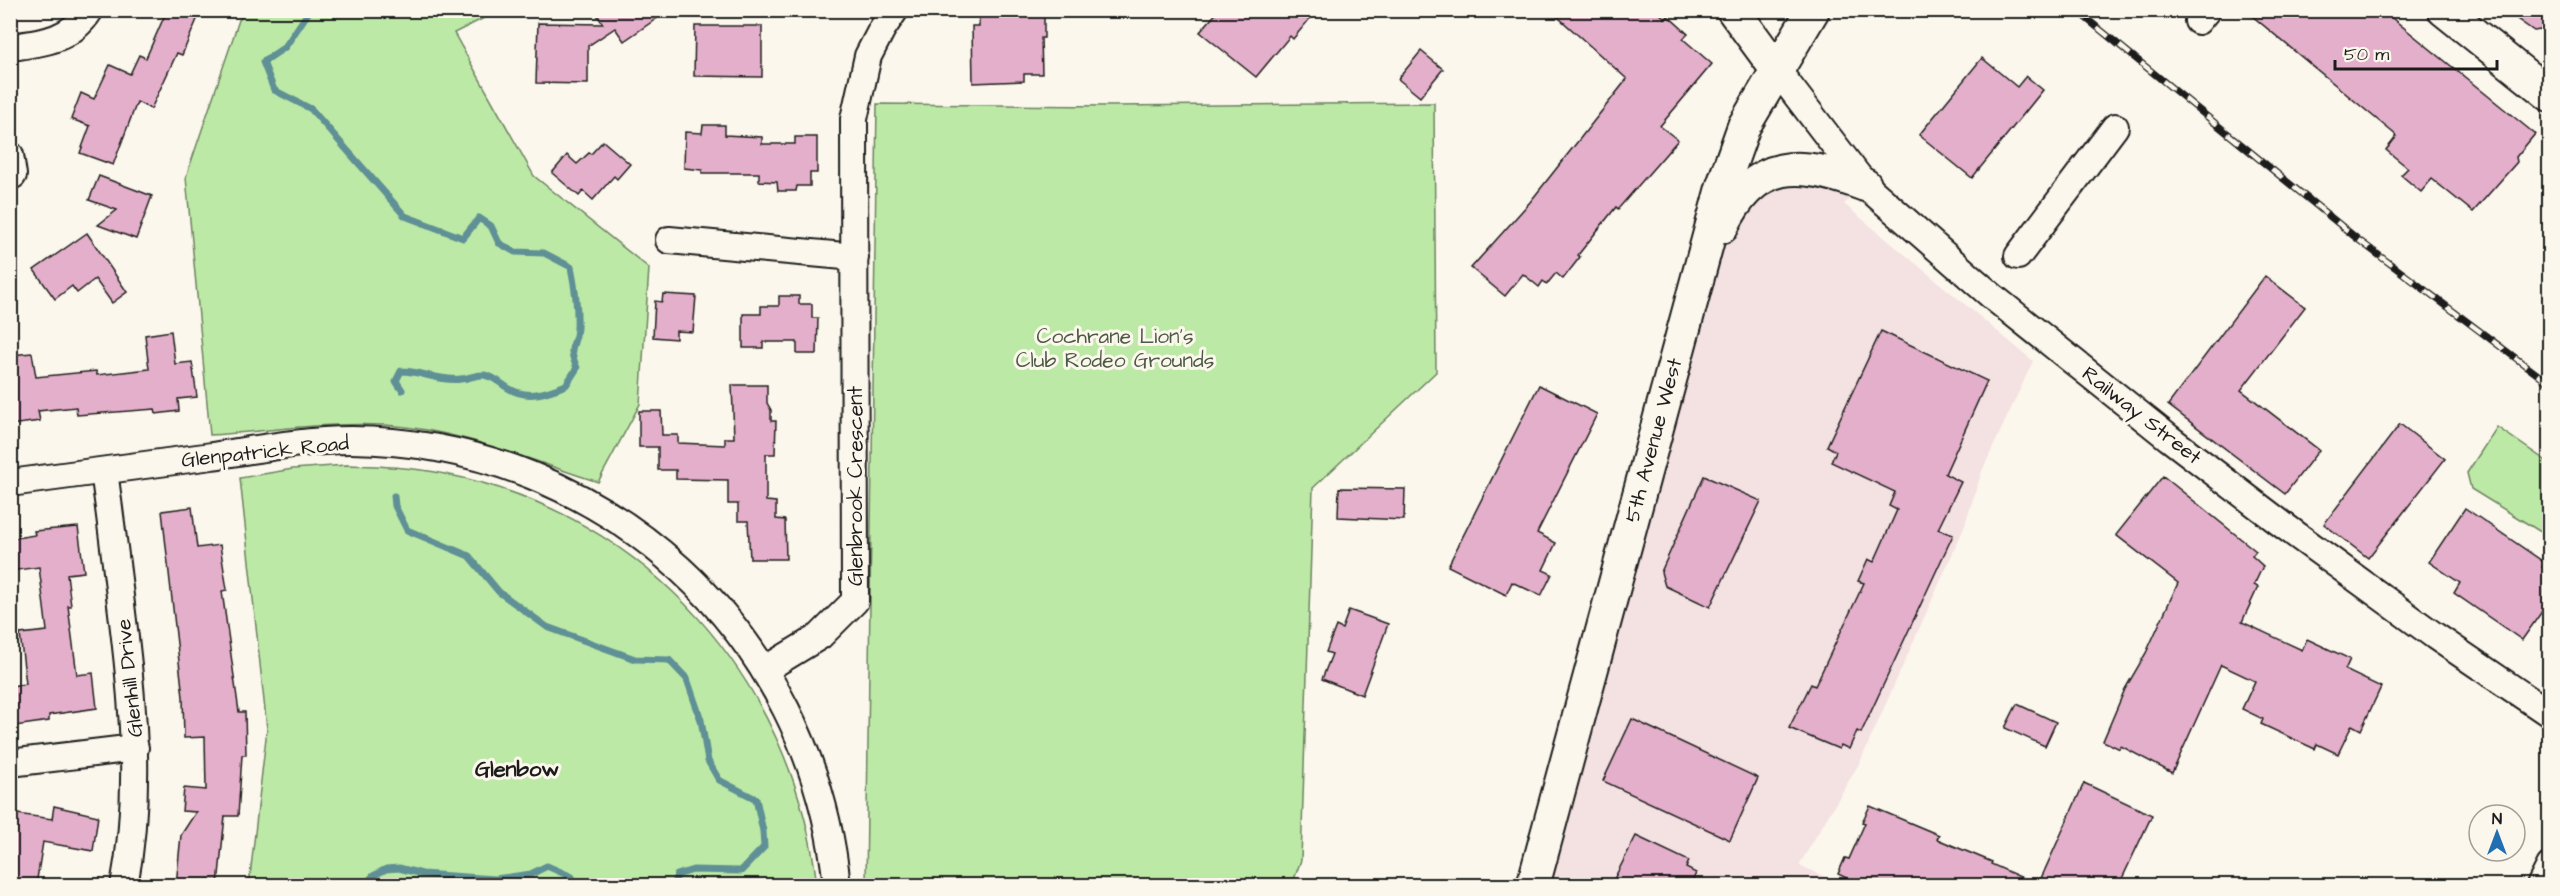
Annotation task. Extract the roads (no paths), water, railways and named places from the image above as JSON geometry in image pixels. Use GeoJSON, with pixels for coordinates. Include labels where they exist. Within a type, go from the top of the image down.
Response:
{"type":"FeatureCollection","features":[{"type":"Feature","properties":{"kind":"street"},"geometry":{"type":"LineString","coordinates":[[10,47],[52,41],[64,36],[84,20],[90,10]]}},
{"type":"Feature","properties":{"kind":"street","name":"Glenbrook Crescent"},"geometry":{"type":"LineString","coordinates":[[764,670],[820,636],[855,602],[854,119],[868,56],[895,10]]}},
{"type":"Feature","properties":{"kind":"street"},"geometry":{"type":"LineString","coordinates":[[1733,10],[1777,70]]}},
{"type":"Feature","properties":{"kind":"street","name":"5th Avenue West"},"geometry":{"type":"LineString","coordinates":[[1533,885],[1722,188],[1744,126],[1813,10]]}},
{"type":"Feature","properties":{"kind":"street"},"geometry":{"type":"LineString","coordinates":[[2444,10],[2548,91]]}},
{"type":"Feature","properties":{"kind":"street","name":"Railway Street"},"geometry":{"type":"LineString","coordinates":[[1777,70],[1865,185],[1993,297],[2169,438],[2418,623],[2550,714]]}},
{"type":"Feature","properties":{"kind":"street"},"geometry":{"type":"LineString","coordinates":[[2018,256],[2115,127]]}},
{"type":"Feature","properties":{"kind":"street"},"geometry":{"type":"LineString","coordinates":[[1700,274],[1728,215],[1741,194],[1756,180],[1777,171],[1799,168],[1831,172],[1865,185]]}},
{"type":"Feature","properties":{"kind":"street"},"geometry":{"type":"LineString","coordinates":[[669,240],[855,257]]}},
{"type":"Feature","properties":{"kind":"street","name":"Glenpatrick Road"},"geometry":{"type":"LineString","coordinates":[[10,483],[329,441],[411,444],[493,462],[562,489],[627,526],[685,572],[746,643],[783,701],[811,769],[829,829],[837,885]]}},
{"type":"Feature","properties":{"kind":"street","name":"Glenhill Drive"},"geometry":{"type":"LineString","coordinates":[[104,471],[132,699],[135,748],[133,819],[124,885]]}},
{"type":"Feature","properties":{"kind":"street"},"geometry":{"type":"LineString","coordinates":[[10,764],[135,748]]}},
{"type":"Feature","properties":{"kind":"street"},"geometry":{"type":"LineString","coordinates":[[2540,885],[2550,866]]}},
{"type":"Feature","properties":{"kind":"waterway"},"geometry":{"type":"LineString","coordinates":[[310,10],[285,47],[263,62],[274,90],[311,109],[405,216],[463,238],[479,218],[491,226],[499,243],[515,252],[544,253],[571,267],[577,320],[572,354],[577,368],[566,385],[544,393],[522,394],[484,375],[454,380],[401,371],[396,381],[402,390]]}},
{"type":"Feature","properties":{"kind":"waterway"},"geometry":{"type":"LineString","coordinates":[[394,496],[395,506],[407,530],[469,556],[499,592],[547,627],[635,659],[669,660],[687,679],[701,720],[708,761],[719,780],[756,799],[764,847],[741,871],[693,870],[677,875],[673,886]]}},
{"type":"Feature","properties":{"kind":"waterway"},"geometry":{"type":"LineString","coordinates":[[364,886],[373,876],[386,869],[399,868],[422,874],[495,879],[531,874],[547,866],[572,877],[574,886]]}},
{"type":"Feature","properties":{"kind":"railway"},"geometry":{"type":"LineString","coordinates":[[2076,10],[2360,241],[2550,384]]}},
{"type":"Feature","properties":{"kind":"district","name":"Glenbow"},"geometry":{"type":"Point","coordinates":[517,768]}},
{"type":"Feature","properties":{"kind":"park label","name":"Cochrane Lion's Club Rodeo Grounds"},"geometry":{"type":"Point","coordinates":[1115,348]}}]}
